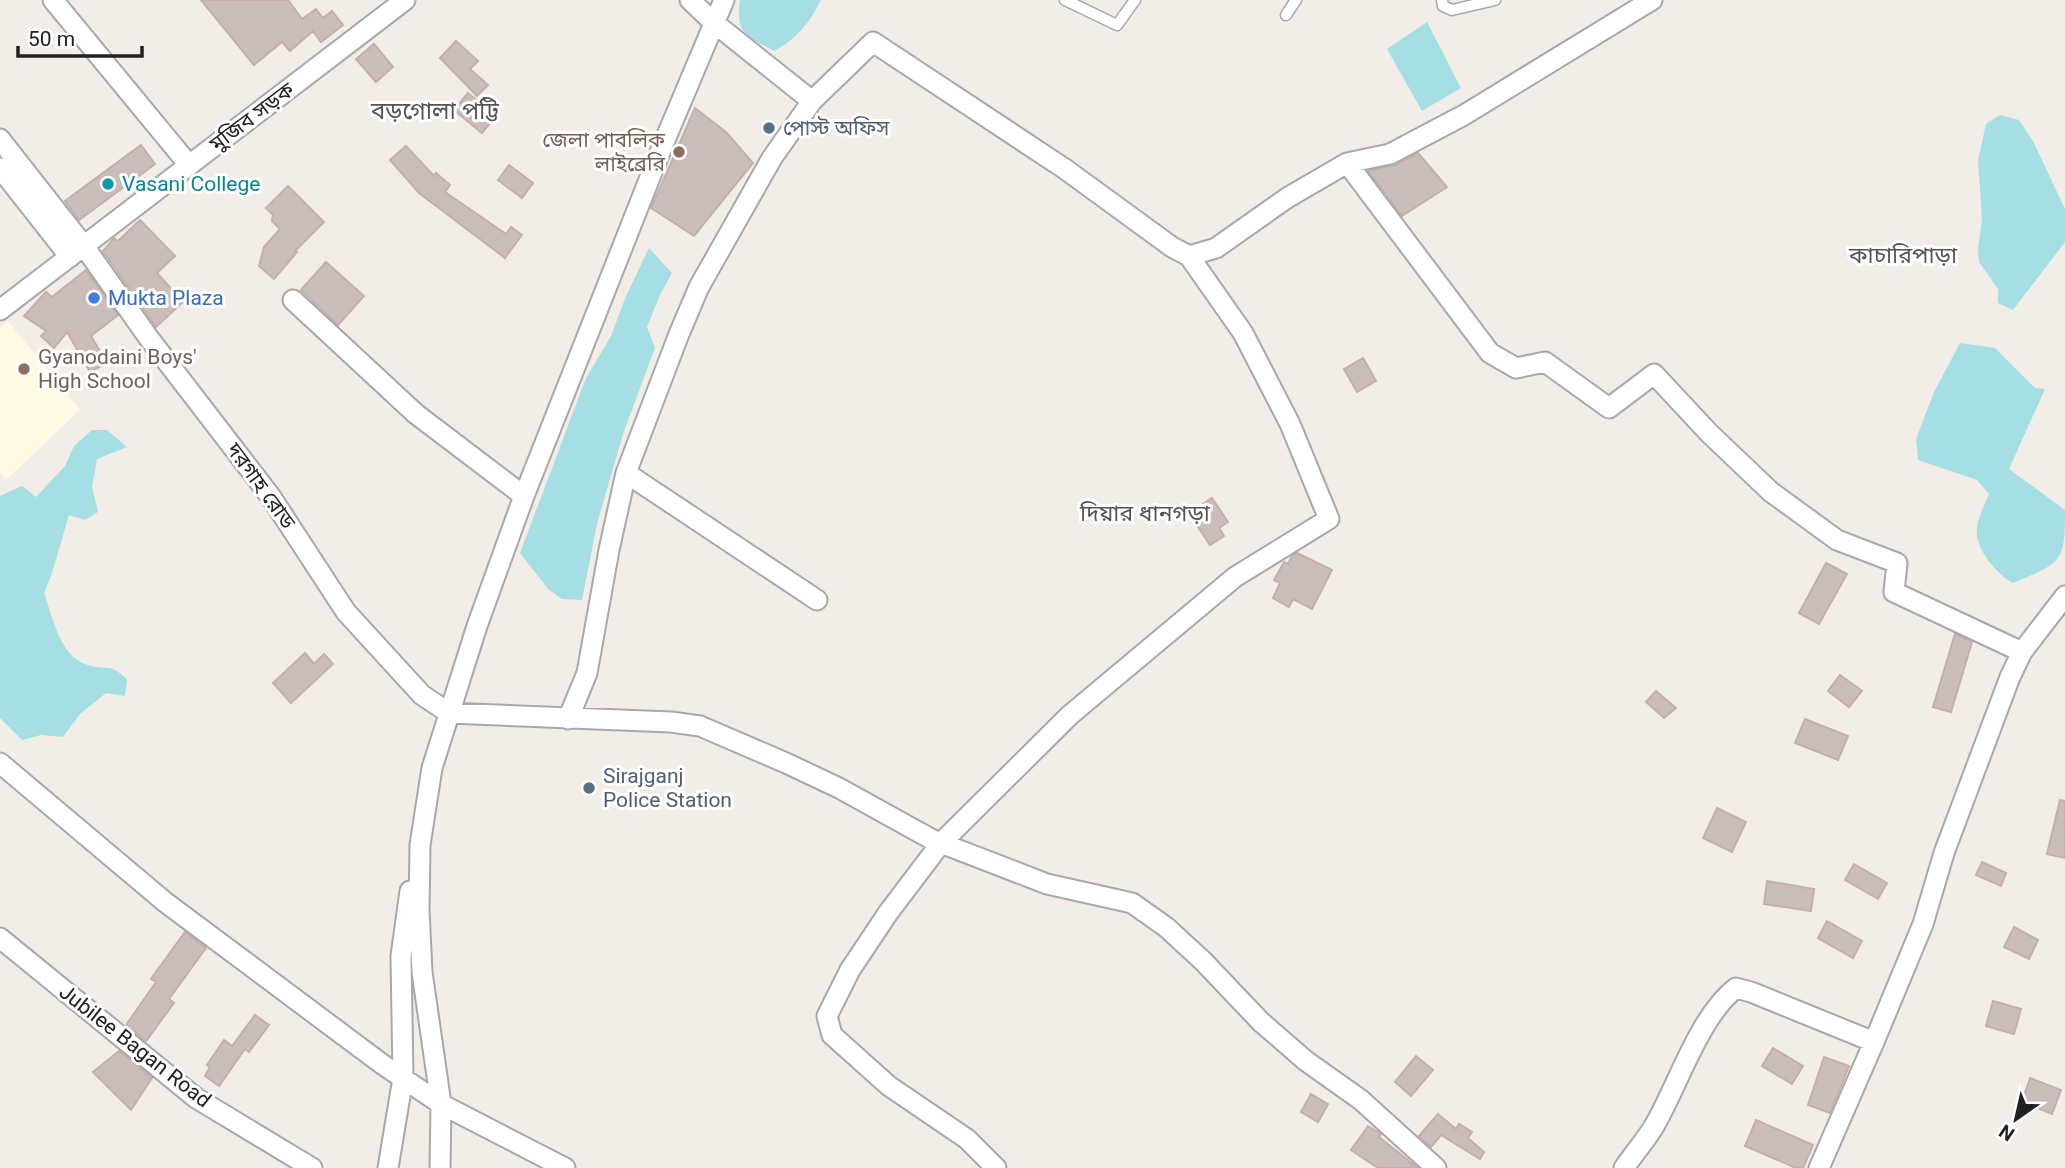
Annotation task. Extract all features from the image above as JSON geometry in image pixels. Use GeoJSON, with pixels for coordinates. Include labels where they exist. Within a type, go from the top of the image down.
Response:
{"type":"FeatureCollection","features":[{"type":"Feature","properties":{"kind":"street"},"geometry":{"type":"LineString","coordinates":[[53,0],[189,165]]}},
{"type":"Feature","properties":{"kind":"street","name":"মুজিব সড়ক"},"geometry":{"type":"LineString","coordinates":[[0,310],[405,0]]}},
{"type":"Feature","properties":{"kind":"street"},"geometry":{"type":"LineString","coordinates":[[690,0],[713,22],[812,101]]}},
{"type":"Feature","properties":{"kind":"street"},"geometry":{"type":"LineString","coordinates":[[388,1168],[403,1078],[401,957],[407,905],[432,768],[477,626],[524,496],[724,0]]}},
{"type":"Feature","properties":{"kind":"street"},"geometry":{"type":"LineString","coordinates":[[1189,256],[1216,248],[1287,198],[1347,163],[1390,154],[1439,128],[1652,0]]}},
{"type":"Feature","properties":{"kind":"street"},"geometry":{"type":"LineString","coordinates":[[568,719],[587,673],[626,473],[699,287],[772,158],[812,101],[873,42],[1055,162],[1172,247],[1189,256],[1243,333],[1290,424],[1329,519],[1235,578],[1070,715],[941,843],[850,970],[827,1016],[832,1035],[889,1086],[967,1139],[996,1168]]}},
{"type":"Feature","properties":{"kind":"street"},"geometry":{"type":"LineString","coordinates":[[0,139],[77,252]]}},
{"type":"Feature","properties":{"kind":"street"},"geometry":{"type":"LineString","coordinates":[[1347,163],[1490,354],[1516,368],[1545,362],[1609,408],[1654,373],[1709,433],[1771,492],[1837,540],[1898,563],[1894,592],[2022,652]]}},
{"type":"Feature","properties":{"kind":"street","name":"দরগাহ রোড"},"geometry":{"type":"LineString","coordinates":[[0,168],[77,252],[148,337],[271,497],[346,612],[422,695],[449,713]]}},
{"type":"Feature","properties":{"kind":"street"},"geometry":{"type":"LineString","coordinates":[[293,300],[416,414],[524,496]]}},
{"type":"Feature","properties":{"kind":"street"},"geometry":{"type":"LineString","coordinates":[[626,473],[817,600]]}},
{"type":"Feature","properties":{"kind":"street"},"geometry":{"type":"LineString","coordinates":[[1819,1168],[1923,923],[1949,842],[2010,677],[2022,652],[2065,596]]}},
{"type":"Feature","properties":{"kind":"street"},"geometry":{"type":"LineString","coordinates":[[449,713],[671,722],[700,726],[839,788],[941,843],[1047,884],[1132,902],[1203,961],[1261,1023],[1306,1061],[1361,1100],[1436,1168]]}},
{"type":"Feature","properties":{"kind":"street"},"geometry":{"type":"LineString","coordinates":[[0,763],[165,902],[403,1078],[441,1104],[565,1168]]}},
{"type":"Feature","properties":{"kind":"street"},"geometry":{"type":"LineString","coordinates":[[420,845],[422,972],[441,1104],[440,1168]]}},
{"type":"Feature","properties":{"kind":"street","name":"Jubilee Bagan Road"},"geometry":{"type":"LineString","coordinates":[[0,938],[196,1098],[312,1168]]}},
{"type":"Feature","properties":{"kind":"street"},"geometry":{"type":"LineString","coordinates":[[1623,1168],[1652,1129],[1692,1048],[1722,998],[1736,988],[1874,1042]]}},
{"type":"Feature","properties":{"kind":"lane"},"geometry":{"type":"LineString","coordinates":[[1065,0],[1117,25],[1135,0]]}},
{"type":"Feature","properties":{"kind":"lane"},"geometry":{"type":"LineString","coordinates":[[1286,15],[1296,0]]}},
{"type":"Feature","properties":{"kind":"lane"},"geometry":{"type":"LineString","coordinates":[[1441,0],[1443,6],[1452,10],[1494,0]]}},
{"type":"Feature","properties":{"kind":"shaded area","name":"Gyanodaini Boys' High School"},"geometry":{"type":"Polygon","coordinates":[[[8,321],[80,410],[6,480],[0,472],[0,328],[8,321]]]}},
{"type":"Feature","properties":{"kind":"water"},"geometry":{"type":"Polygon","coordinates":[[[740,0],[821,0],[802,30],[774,51],[750,37],[741,27],[740,0]]]}},
{"type":"Feature","properties":{"kind":"water"},"geometry":{"type":"Polygon","coordinates":[[[1427,22],[1461,88],[1422,111],[1387,49],[1427,22]]]}},
{"type":"Feature","properties":{"kind":"water"},"geometry":{"type":"Polygon","coordinates":[[[2000,115],[2019,120],[2033,141],[2065,209],[2065,242],[2013,310],[1998,303],[1998,289],[1979,262],[1978,249],[1982,219],[1978,160],[1986,124],[2000,115]]]}},
{"type":"Feature","properties":{"kind":"water"},"geometry":{"type":"Polygon","coordinates":[[[649,248],[672,273],[647,327],[655,348],[623,434],[597,524],[582,600],[562,599],[548,589],[520,553],[586,378],[611,336],[649,248]]]}},
{"type":"Feature","properties":{"kind":"water"},"geometry":{"type":"Polygon","coordinates":[[[1960,343],[1995,348],[2035,388],[2045,389],[2009,469],[2065,510],[2064,541],[2057,559],[2051,565],[2013,583],[1990,563],[1977,536],[1980,515],[1989,494],[1977,480],[1918,460],[1916,439],[1934,392],[1960,343]]]}},
{"type":"Feature","properties":{"kind":"water"},"geometry":{"type":"Polygon","coordinates":[[[92,430],[107,430],[127,447],[97,459],[92,487],[98,512],[85,520],[69,515],[44,593],[54,624],[71,654],[78,661],[111,669],[127,679],[125,696],[106,693],[80,714],[63,737],[41,735],[22,740],[0,718],[0,496],[22,486],[36,497],[65,466],[74,446],[92,430]]]}},
{"type":"Feature","properties":{"kind":"building"},"geometry":{"type":"Polygon","coordinates":[[[201,0],[288,0],[302,19],[316,9],[323,18],[332,11],[343,25],[321,42],[313,31],[290,51],[282,42],[254,65],[201,0]]]}},
{"type":"Feature","properties":{"kind":"building"},"geometry":{"type":"Polygon","coordinates":[[[456,41],[478,61],[470,69],[488,85],[477,96],[440,58],[456,41]]]}},
{"type":"Feature","properties":{"kind":"building"},"geometry":{"type":"Polygon","coordinates":[[[374,44],[393,67],[376,82],[356,59],[374,44]]]}},
{"type":"Feature","properties":{"kind":"building"},"geometry":{"type":"Polygon","coordinates":[[[468,93],[496,116],[482,133],[454,110],[468,93]]]}},
{"type":"Feature","properties":{"kind":"building"},"geometry":{"type":"Polygon","coordinates":[[[695,108],[726,132],[753,163],[694,236],[651,208],[695,108]]]}},
{"type":"Feature","properties":{"kind":"building","name":"Vasani College"},"geometry":{"type":"Polygon","coordinates":[[[141,145],[155,164],[79,220],[65,201],[141,145]]]}},
{"type":"Feature","properties":{"kind":"building"},"geometry":{"type":"Polygon","coordinates":[[[406,146],[434,176],[436,173],[450,185],[445,192],[506,234],[511,227],[522,235],[505,258],[419,193],[390,160],[406,146]]]}},
{"type":"Feature","properties":{"kind":"building"},"geometry":{"type":"Polygon","coordinates":[[[1418,153],[1447,187],[1402,216],[1368,171],[1395,165],[1418,153]]]}},
{"type":"Feature","properties":{"kind":"building"},"geometry":{"type":"Polygon","coordinates":[[[509,165],[533,183],[522,198],[498,180],[509,165]]]}},
{"type":"Feature","properties":{"kind":"building"},"geometry":{"type":"Polygon","coordinates":[[[288,186],[324,222],[295,251],[297,252],[274,279],[259,266],[264,247],[280,229],[272,221],[273,215],[266,208],[288,186]]]}},
{"type":"Feature","properties":{"kind":"building"},"geometry":{"type":"Polygon","coordinates":[[[140,220],[175,256],[157,273],[183,302],[156,327],[103,251],[114,238],[118,241],[140,220]]]}},
{"type":"Feature","properties":{"kind":"building"},"geometry":{"type":"Polygon","coordinates":[[[326,262],[364,296],[338,325],[301,290],[326,262]]]}},
{"type":"Feature","properties":{"kind":"building"},"geometry":{"type":"Polygon","coordinates":[[[86,270],[118,315],[91,336],[107,363],[90,372],[67,332],[54,348],[41,336],[46,331],[24,316],[46,292],[52,297],[86,270]]]}},
{"type":"Feature","properties":{"kind":"building"},"geometry":{"type":"Polygon","coordinates":[[[1363,358],[1376,381],[1357,392],[1344,369],[1363,358]]]}},
{"type":"Feature","properties":{"kind":"building"},"geometry":{"type":"Polygon","coordinates":[[[1212,498],[1228,522],[1219,528],[1224,536],[1210,545],[1189,513],[1212,498]]]}},
{"type":"Feature","properties":{"kind":"building"},"geometry":{"type":"Polygon","coordinates":[[[1297,553],[1332,570],[1312,609],[1293,599],[1289,607],[1273,598],[1280,583],[1274,580],[1284,562],[1288,564],[1297,553]]]}},
{"type":"Feature","properties":{"kind":"building"},"geometry":{"type":"Polygon","coordinates":[[[1826,563],[1847,574],[1819,624],[1799,613],[1826,563]]]}},
{"type":"Feature","properties":{"kind":"building"},"geometry":{"type":"Polygon","coordinates":[[[1955,634],[1972,642],[1951,712],[1933,707],[1955,634]]]}},
{"type":"Feature","properties":{"kind":"building"},"geometry":{"type":"Polygon","coordinates":[[[305,653],[314,664],[324,654],[333,664],[291,703],[273,683],[305,653]]]}},
{"type":"Feature","properties":{"kind":"building"},"geometry":{"type":"Polygon","coordinates":[[[1840,675],[1862,691],[1849,707],[1828,691],[1840,675]]]}},
{"type":"Feature","properties":{"kind":"building"},"geometry":{"type":"Polygon","coordinates":[[[1656,691],[1676,708],[1664,718],[1646,702],[1656,691]]]}},
{"type":"Feature","properties":{"kind":"building"},"geometry":{"type":"Polygon","coordinates":[[[1805,719],[1848,736],[1838,760],[1795,743],[1805,719]]]}},
{"type":"Feature","properties":{"kind":"building"},"geometry":{"type":"Polygon","coordinates":[[[2060,800],[2065,801],[2065,858],[2047,854],[2060,800]]]}},
{"type":"Feature","properties":{"kind":"building"},"geometry":{"type":"Polygon","coordinates":[[[1717,808],[1746,822],[1732,852],[1703,838],[1717,808]]]}},
{"type":"Feature","properties":{"kind":"building"},"geometry":{"type":"Polygon","coordinates":[[[1982,862],[2006,873],[2001,886],[1976,875],[1982,862]]]}},
{"type":"Feature","properties":{"kind":"building"},"geometry":{"type":"Polygon","coordinates":[[[1854,864],[1887,883],[1878,899],[1845,880],[1854,864]]]}},
{"type":"Feature","properties":{"kind":"building"},"geometry":{"type":"Polygon","coordinates":[[[1767,881],[1814,889],[1811,911],[1764,904],[1767,881]]]}},
{"type":"Feature","properties":{"kind":"building"},"geometry":{"type":"Polygon","coordinates":[[[1827,921],[1862,941],[1853,958],[1818,938],[1827,921]]]}},
{"type":"Feature","properties":{"kind":"building"},"geometry":{"type":"Polygon","coordinates":[[[2014,927],[2038,940],[2029,959],[2004,947],[2014,927]]]}},
{"type":"Feature","properties":{"kind":"building"},"geometry":{"type":"Polygon","coordinates":[[[185,932],[206,948],[169,999],[174,1003],[146,1041],[126,1025],[156,982],[151,979],[185,932]]]}},
{"type":"Feature","properties":{"kind":"building"},"geometry":{"type":"Polygon","coordinates":[[[1993,1001],[2021,1009],[2014,1034],[1986,1026],[1993,1001]]]}},
{"type":"Feature","properties":{"kind":"building"},"geometry":{"type":"Polygon","coordinates":[[[255,1015],[269,1025],[249,1052],[245,1049],[219,1086],[205,1076],[210,1067],[207,1065],[224,1040],[232,1046],[255,1015]]]}},
{"type":"Feature","properties":{"kind":"building"},"geometry":{"type":"Polygon","coordinates":[[[1773,1048],[1803,1066],[1792,1084],[1762,1066],[1773,1048]]]}},
{"type":"Feature","properties":{"kind":"building"},"geometry":{"type":"Polygon","coordinates":[[[119,1051],[152,1078],[131,1110],[93,1072],[119,1051]]]}},
{"type":"Feature","properties":{"kind":"building"},"geometry":{"type":"Polygon","coordinates":[[[1416,1056],[1433,1070],[1411,1096],[1395,1082],[1416,1056]]]}},
{"type":"Feature","properties":{"kind":"building"},"geometry":{"type":"Polygon","coordinates":[[[1824,1057],[1849,1066],[1830,1113],[1808,1105],[1824,1057]]]}},
{"type":"Feature","properties":{"kind":"building"},"geometry":{"type":"Polygon","coordinates":[[[2030,1078],[2061,1090],[2052,1114],[2022,1102],[2030,1078]]]}},
{"type":"Feature","properties":{"kind":"building"},"geometry":{"type":"Polygon","coordinates":[[[1311,1094],[1328,1104],[1318,1122],[1301,1112],[1311,1094]]]}},
{"type":"Feature","properties":{"kind":"building"},"geometry":{"type":"Polygon","coordinates":[[[1438,1114],[1456,1129],[1459,1124],[1472,1132],[1468,1138],[1484,1152],[1480,1159],[1441,1135],[1431,1147],[1419,1136],[1438,1114]]]}},
{"type":"Feature","properties":{"kind":"building"},"geometry":{"type":"Polygon","coordinates":[[[1756,1120],[1813,1145],[1803,1168],[1796,1168],[1745,1146],[1756,1120]]]}},
{"type":"Feature","properties":{"kind":"building"},"geometry":{"type":"Polygon","coordinates":[[[1368,1126],[1381,1134],[1379,1137],[1418,1168],[1378,1168],[1351,1150],[1368,1126]]]}},
{"type":"Feature","properties":{"kind":"place","name":"পোস্ট অফিস"},"geometry":{"type":"Point","coordinates":[769,128]}},
{"type":"Feature","properties":{"kind":"place","name":"জেলা পাবলিক লাইব্রেরি"},"geometry":{"type":"Point","coordinates":[679,152]}},
{"type":"Feature","properties":{"kind":"place","name":"Vasani College"},"geometry":{"type":"Point","coordinates":[108,184]}},
{"type":"Feature","properties":{"kind":"place","name":"Mukta Plaza"},"geometry":{"type":"Point","coordinates":[94,298]}},
{"type":"Feature","properties":{"kind":"place","name":"Gyanodaini Boys' High School"},"geometry":{"type":"Point","coordinates":[24,369]}},
{"type":"Feature","properties":{"kind":"place","name":"Sirajganj Police Station"},"geometry":{"type":"Point","coordinates":[589,788]}},
{"type":"Feature","properties":{"kind":"district","name":"বড়গোলা পট্টি"},"geometry":{"type":"Point","coordinates":[435,111]}},
{"type":"Feature","properties":{"kind":"district","name":"কাচারিপাড়া"},"geometry":{"type":"Point","coordinates":[1903,255]}},
{"type":"Feature","properties":{"kind":"district","name":"দিয়ার ধানগড়া"},"geometry":{"type":"Point","coordinates":[1145,513]}}]}
